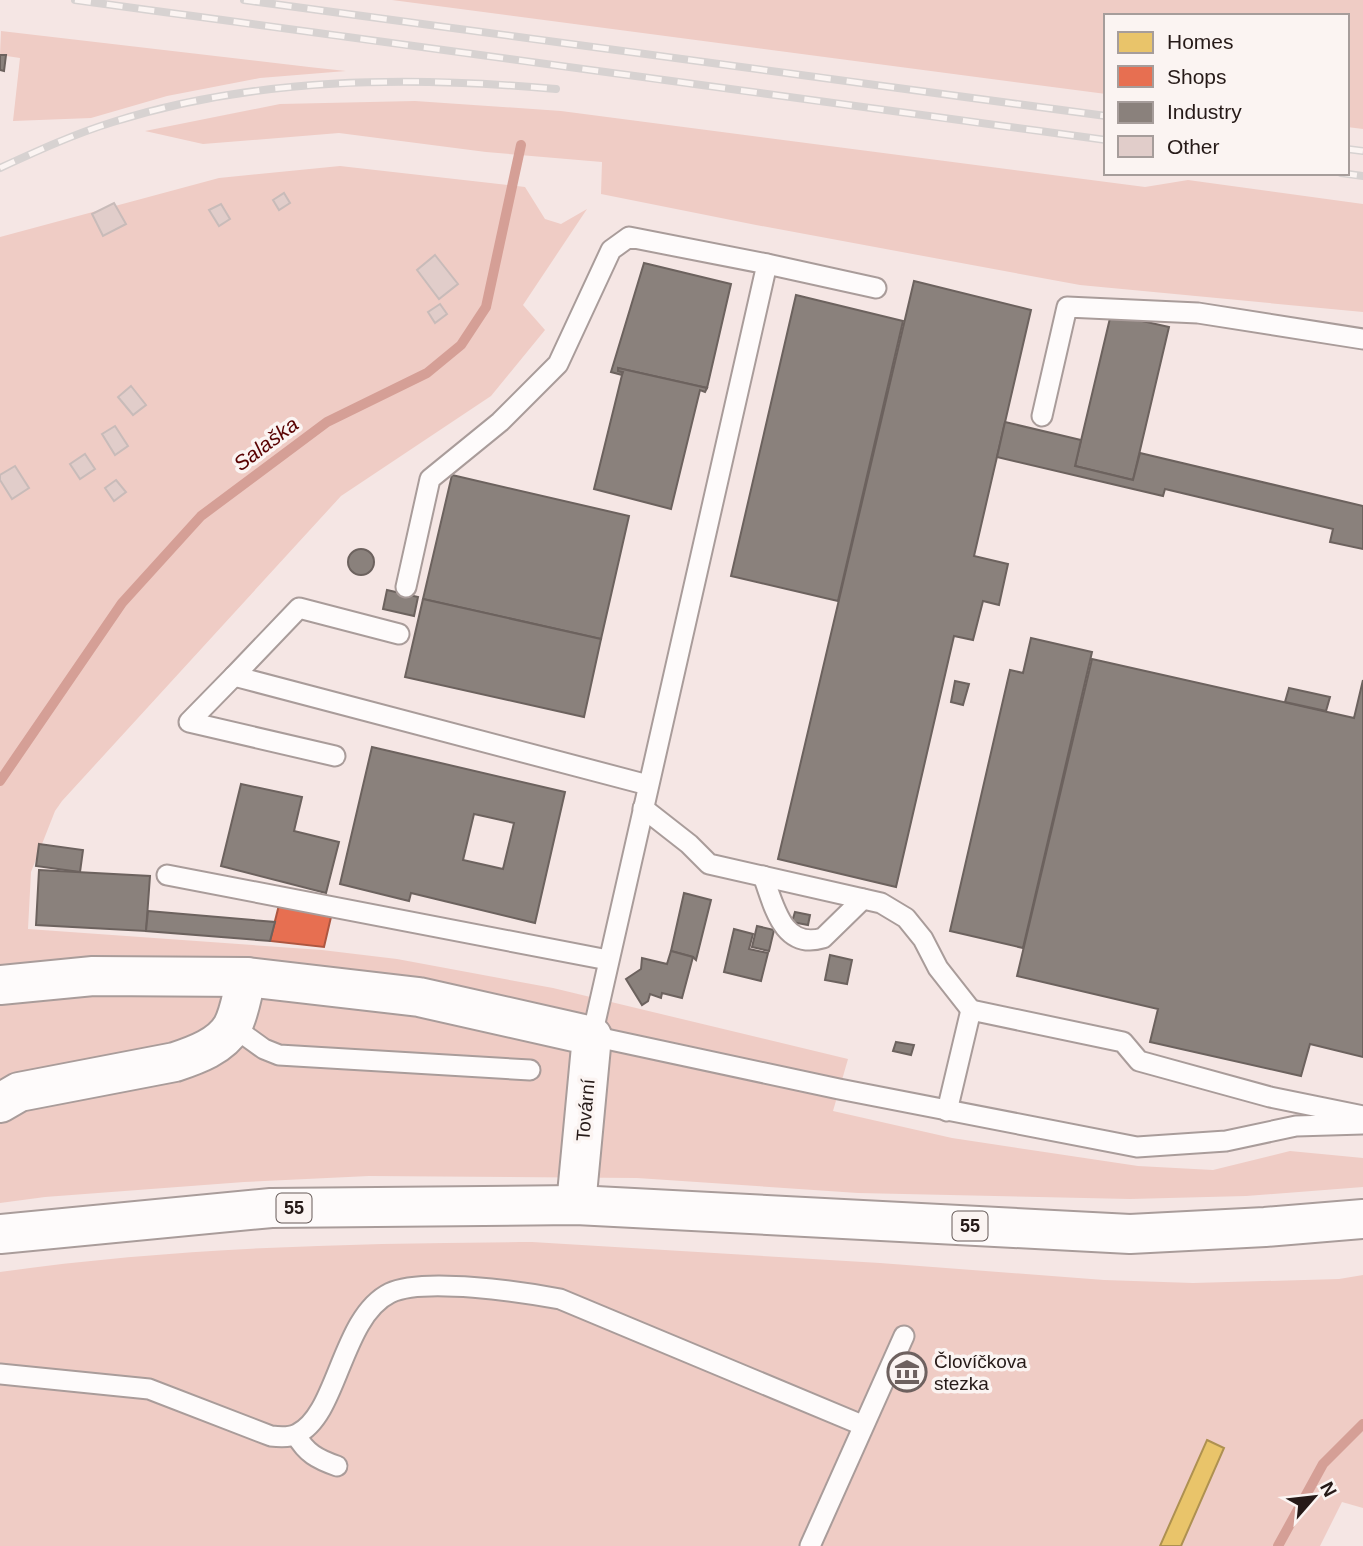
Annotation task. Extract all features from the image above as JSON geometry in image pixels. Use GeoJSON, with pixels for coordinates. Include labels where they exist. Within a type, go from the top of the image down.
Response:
{"type":"FeatureCollection","features":[{"type":"Feature","properties":{"kind":"main road"},"geometry":{"type":"LineString","coordinates":[[0,985],[93,976],[247,977],[419,997],[592,1036]]}},
{"type":"Feature","properties":{"kind":"main road"},"geometry":{"type":"LineString","coordinates":[[0,1103],[32,1089],[175,1062],[196,1055],[218,1042],[232,1026],[247,977]]}},
{"type":"Feature","properties":{"kind":"main road","name":"Tovární"},"geometry":{"type":"LineString","coordinates":[[576,1205],[592,1036]]}},
{"type":"Feature","properties":{"kind":"main road","name":"55"},"geometry":{"type":"LineString","coordinates":[[7,1233],[271,1208],[576,1205],[1130,1234],[1363,1219]]}},
{"type":"Feature","properties":{"kind":"lane"},"geometry":{"type":"LineString","coordinates":[[406,587],[430,479],[500,422],[558,364],[611,250],[629,237],[876,288]]}},
{"type":"Feature","properties":{"kind":"lane"},"geometry":{"type":"LineString","coordinates":[[767,264],[592,1036],[947,1111],[1137,1147],[1226,1141],[1296,1126],[1363,1124]]}},
{"type":"Feature","properties":{"kind":"lane"},"geometry":{"type":"LineString","coordinates":[[1042,416],[1068,307],[1198,313],[1363,339]]}},
{"type":"Feature","properties":{"kind":"lane"},"geometry":{"type":"LineString","coordinates":[[335,756],[190,722],[299,607],[399,634]]}},
{"type":"Feature","properties":{"kind":"lane"},"geometry":{"type":"LineString","coordinates":[[234,676],[648,785]]}},
{"type":"Feature","properties":{"kind":"lane"},"geometry":{"type":"LineString","coordinates":[[643,808],[689,844],[709,864],[881,903],[906,919],[923,939],[938,968],[971,1010],[1123,1042],[1139,1060],[1270,1097],[1363,1116]]}},
{"type":"Feature","properties":{"kind":"lane"},"geometry":{"type":"LineString","coordinates":[[167,875],[608,960]]}},
{"type":"Feature","properties":{"kind":"lane"},"geometry":{"type":"LineString","coordinates":[[764,876],[781,921],[795,937],[816,940],[823,938],[863,899]]}},
{"type":"Feature","properties":{"kind":"lane"},"geometry":{"type":"LineString","coordinates":[[947,1111],[971,1010]]}},
{"type":"Feature","properties":{"kind":"lane"},"geometry":{"type":"LineString","coordinates":[[232,1026],[264,1049],[279,1055],[530,1070]]}},
{"type":"Feature","properties":{"kind":"lane"},"geometry":{"type":"LineString","coordinates":[[0,1374],[149,1389],[271,1436],[296,1435],[317,1415],[357,1328],[377,1301],[394,1291],[408,1287],[436,1286],[523,1292],[560,1299],[862,1425]]}},
{"type":"Feature","properties":{"kind":"lane"},"geometry":{"type":"LineString","coordinates":[[810,1546],[904,1336]]}},
{"type":"Feature","properties":{"kind":"lane"},"geometry":{"type":"LineString","coordinates":[[296,1435],[315,1458],[337,1466]]}},
{"type":"Feature","properties":{"kind":"shaded area"},"geometry":{"type":"Polygon","coordinates":[[[392,0],[1363,0],[1363,129],[1349,127],[1349,14],[1104,14],[1104,94],[392,0]]]}},
{"type":"Feature","properties":{"kind":"shaded area"},"geometry":{"type":"Polygon","coordinates":[[[1,31],[346,71],[260,78],[167,96],[91,118],[13,121],[20,58],[0,55],[1,31]]]}},
{"type":"Feature","properties":{"kind":"shaded area"},"geometry":{"type":"Polygon","coordinates":[[[415,101],[561,111],[1145,187],[1188,180],[1363,204],[1363,312],[1080,285],[756,225],[601,194],[602,162],[486,152],[339,133],[203,144],[145,131],[280,104],[415,101]]]}},
{"type":"Feature","properties":{"kind":"shaded area"},"geometry":{"type":"Polygon","coordinates":[[[340,166],[525,187],[545,219],[561,224],[587,209],[523,305],[545,330],[491,396],[341,496],[62,801],[55,811],[31,872],[28,929],[322,950],[397,959],[553,988],[848,1059],[833,1111],[952,1138],[1138,1166],[1213,1170],[1290,1151],[1363,1158],[1363,1187],[1246,1196],[1130,1199],[858,1193],[637,1178],[369,1176],[244,1182],[45,1197],[0,1203],[0,237],[219,178],[340,166]]]}},
{"type":"Feature","properties":{"kind":"shaded area"},"geometry":{"type":"Polygon","coordinates":[[[532,1242],[880,1263],[1104,1280],[1193,1283],[1339,1279],[1363,1275],[1363,1508],[1342,1502],[1320,1546],[0,1546],[0,1272],[133,1257],[266,1248],[532,1242]]]}},
{"type":"Feature","properties":{"kind":"building: Homes"},"geometry":{"type":"Polygon","coordinates":[[[1207,1440],[1224,1448],[1181,1546],[1160,1546],[1207,1440]]]}},
{"type":"Feature","properties":{"kind":"building: Shops"},"geometry":{"type":"Polygon","coordinates":[[[279,905],[331,917],[324,947],[270,941],[279,905]]]}},
{"type":"Feature","properties":{"kind":"building: Industry"},"geometry":{"type":"Polygon","coordinates":[[[0,55],[6,55],[4,71],[0,70],[0,55]]]}},
{"type":"Feature","properties":{"kind":"building: Industry"},"geometry":{"type":"Polygon","coordinates":[[[644,263],[731,284],[707,388],[618,368],[618,371],[623,372],[622,375],[611,372],[644,263]]]}},
{"type":"Feature","properties":{"kind":"building: Industry"},"geometry":{"type":"Polygon","coordinates":[[[914,281],[1031,310],[974,556],[1008,564],[999,605],[983,601],[973,640],[954,636],[896,887],[778,859],[914,281]]]}},
{"type":"Feature","properties":{"kind":"building: Industry"},"geometry":{"type":"Polygon","coordinates":[[[796,295],[903,321],[838,601],[731,576],[796,295]]]}},
{"type":"Feature","properties":{"kind":"building: Industry"},"geometry":{"type":"Polygon","coordinates":[[[1111,314],[1169,327],[1133,480],[1075,466],[1111,314]]]}},
{"type":"Feature","properties":{"kind":"building: Industry"},"geometry":{"type":"Polygon","coordinates":[[[618,368],[707,388],[705,392],[700,390],[671,509],[594,489],[623,372],[618,371],[618,368]]]}},
{"type":"Feature","properties":{"kind":"building: Industry"},"geometry":{"type":"Polygon","coordinates":[[[1005,422],[1081,440],[1075,466],[1133,480],[1140,453],[1363,506],[1363,549],[1330,542],[1333,529],[1165,489],[1163,496],[997,457],[1005,422]]]}},
{"type":"Feature","properties":{"kind":"building: Industry"},"geometry":{"type":"Polygon","coordinates":[[[452,475],[629,516],[601,639],[423,599],[452,475]]]}},
{"type":"Feature","properties":{"kind":"building: Industry"},"geometry":{"type":"Polygon","coordinates":[[[361,549],[370,553],[374,562],[370,571],[361,575],[352,571],[348,562],[352,553],[361,549]]]}},
{"type":"Feature","properties":{"kind":"building: Industry"},"geometry":{"type":"Polygon","coordinates":[[[387,590],[418,597],[414,616],[383,609],[387,590]]]}},
{"type":"Feature","properties":{"kind":"building: Industry"},"geometry":{"type":"Polygon","coordinates":[[[423,599],[601,639],[584,717],[405,677],[423,599]]]}},
{"type":"Feature","properties":{"kind":"building: Industry"},"geometry":{"type":"Polygon","coordinates":[[[1031,638],[1092,652],[1023,948],[950,931],[1010,670],[1023,673],[1031,638]]]}},
{"type":"Feature","properties":{"kind":"building: Industry"},"geometry":{"type":"Polygon","coordinates":[[[1092,659],[1354,718],[1363,680],[1363,1057],[1310,1044],[1301,1076],[1150,1042],[1158,1009],[1017,976],[1092,659]]]}},
{"type":"Feature","properties":{"kind":"building: Industry"},"geometry":{"type":"Polygon","coordinates":[[[955,681],[969,684],[963,705],[951,702],[955,681]]]}},
{"type":"Feature","properties":{"kind":"building: Industry"},"geometry":{"type":"Polygon","coordinates":[[[1289,688],[1330,697],[1326,711],[1285,702],[1289,688]]]}},
{"type":"Feature","properties":{"kind":"building: Industry"},"geometry":{"type":"Polygon","coordinates":[[[372,747],[565,792],[535,923],[411,893],[409,901],[340,884],[372,747]],[[474,814],[463,860],[503,869],[514,823],[474,814]]]}},
{"type":"Feature","properties":{"kind":"building: Industry"},"geometry":{"type":"Polygon","coordinates":[[[241,784],[302,797],[294,831],[339,842],[326,893],[221,866],[241,784]]]}},
{"type":"Feature","properties":{"kind":"building: Industry"},"geometry":{"type":"Polygon","coordinates":[[[39,844],[83,850],[80,872],[36,866],[39,844]]]}},
{"type":"Feature","properties":{"kind":"building: Industry"},"geometry":{"type":"Polygon","coordinates":[[[39,870],[150,876],[146,931],[36,925],[39,870]]]}},
{"type":"Feature","properties":{"kind":"building: Industry"},"geometry":{"type":"Polygon","coordinates":[[[684,893],[711,900],[696,960],[671,951],[684,893]]]}},
{"type":"Feature","properties":{"kind":"building: Industry"},"geometry":{"type":"Polygon","coordinates":[[[148,911],[275,922],[270,941],[146,931],[148,911]]]}},
{"type":"Feature","properties":{"kind":"building: Industry"},"geometry":{"type":"Polygon","coordinates":[[[795,912],[810,915],[808,925],[792,922],[795,912]]]}},
{"type":"Feature","properties":{"kind":"building: Industry"},"geometry":{"type":"Polygon","coordinates":[[[757,926],[774,930],[769,951],[752,947],[757,926]]]}},
{"type":"Feature","properties":{"kind":"building: Industry"},"geometry":{"type":"Polygon","coordinates":[[[734,929],[753,934],[749,949],[768,953],[761,981],[724,972],[734,929]]]}},
{"type":"Feature","properties":{"kind":"building: Industry"},"geometry":{"type":"Polygon","coordinates":[[[671,951],[693,957],[682,998],[662,993],[661,998],[650,994],[648,1001],[642,1005],[626,979],[641,969],[642,958],[667,964],[671,951]]]}},
{"type":"Feature","properties":{"kind":"building: Industry"},"geometry":{"type":"Polygon","coordinates":[[[830,955],[852,960],[847,984],[825,980],[830,955]]]}},
{"type":"Feature","properties":{"kind":"building: Industry"},"geometry":{"type":"Polygon","coordinates":[[[896,1042],[914,1045],[911,1055],[893,1051],[896,1042]]]}},
{"type":"Feature","properties":{"kind":"building: Other"},"geometry":{"type":"Polygon","coordinates":[[[284,193],[290,203],[279,210],[273,200],[284,193]]]}},
{"type":"Feature","properties":{"kind":"building: Other"},"geometry":{"type":"Polygon","coordinates":[[[114,203],[126,224],[103,236],[92,214],[114,203]]]}},
{"type":"Feature","properties":{"kind":"building: Other"},"geometry":{"type":"Polygon","coordinates":[[[221,204],[230,219],[219,226],[209,210],[221,204]]]}},
{"type":"Feature","properties":{"kind":"building: Other"},"geometry":{"type":"Polygon","coordinates":[[[435,255],[458,284],[439,299],[417,270],[435,255]]]}},
{"type":"Feature","properties":{"kind":"building: Other"},"geometry":{"type":"Polygon","coordinates":[[[440,304],[447,314],[435,323],[428,312],[440,304]]]}},
{"type":"Feature","properties":{"kind":"building: Other"},"geometry":{"type":"Polygon","coordinates":[[[131,386],[146,405],[133,415],[118,397],[131,386]]]}},
{"type":"Feature","properties":{"kind":"building: Other"},"geometry":{"type":"Polygon","coordinates":[[[115,426],[128,446],[115,455],[102,434],[115,426]]]}},
{"type":"Feature","properties":{"kind":"building: Other"},"geometry":{"type":"Polygon","coordinates":[[[85,454],[95,469],[80,479],[70,464],[85,454]]]}},
{"type":"Feature","properties":{"kind":"building: Other"},"geometry":{"type":"Polygon","coordinates":[[[15,466],[29,488],[12,499],[0,480],[0,475],[15,466]]]}},
{"type":"Feature","properties":{"kind":"building: Other"},"geometry":{"type":"Polygon","coordinates":[[[116,480],[126,492],[114,501],[105,488],[116,480]]]}},
{"type":"Feature","properties":{"kind":"waterway","name":"Salaška"},"geometry":{"type":"LineString","coordinates":[[0,781],[122,603],[201,516],[327,422],[427,373],[461,345],[486,307],[521,145]]}},
{"type":"Feature","properties":{"kind":"waterway"},"geometry":{"type":"LineString","coordinates":[[1278,1546],[1323,1464],[1363,1424]]}},
{"type":"Feature","properties":{"kind":"railway"},"geometry":{"type":"LineString","coordinates":[[75,0],[1104,140]]}},
{"type":"Feature","properties":{"kind":"railway"},"geometry":{"type":"LineString","coordinates":[[244,0],[1104,116]]}},
{"type":"Feature","properties":{"kind":"railway"},"geometry":{"type":"LineString","coordinates":[[0,168],[70,137],[113,122],[167,107],[277,88],[444,82],[556,89]]}},
{"type":"Feature","properties":{"kind":"railway"},"geometry":{"type":"LineString","coordinates":[[1349,149],[1363,151]]}},
{"type":"Feature","properties":{"kind":"railway"},"geometry":{"type":"LineString","coordinates":[[1349,174],[1363,176]]}},
{"type":"Feature","properties":{"kind":"place","name":"Človíčkova stezka"},"geometry":{"type":"Point","coordinates":[907,1372]}}]}
